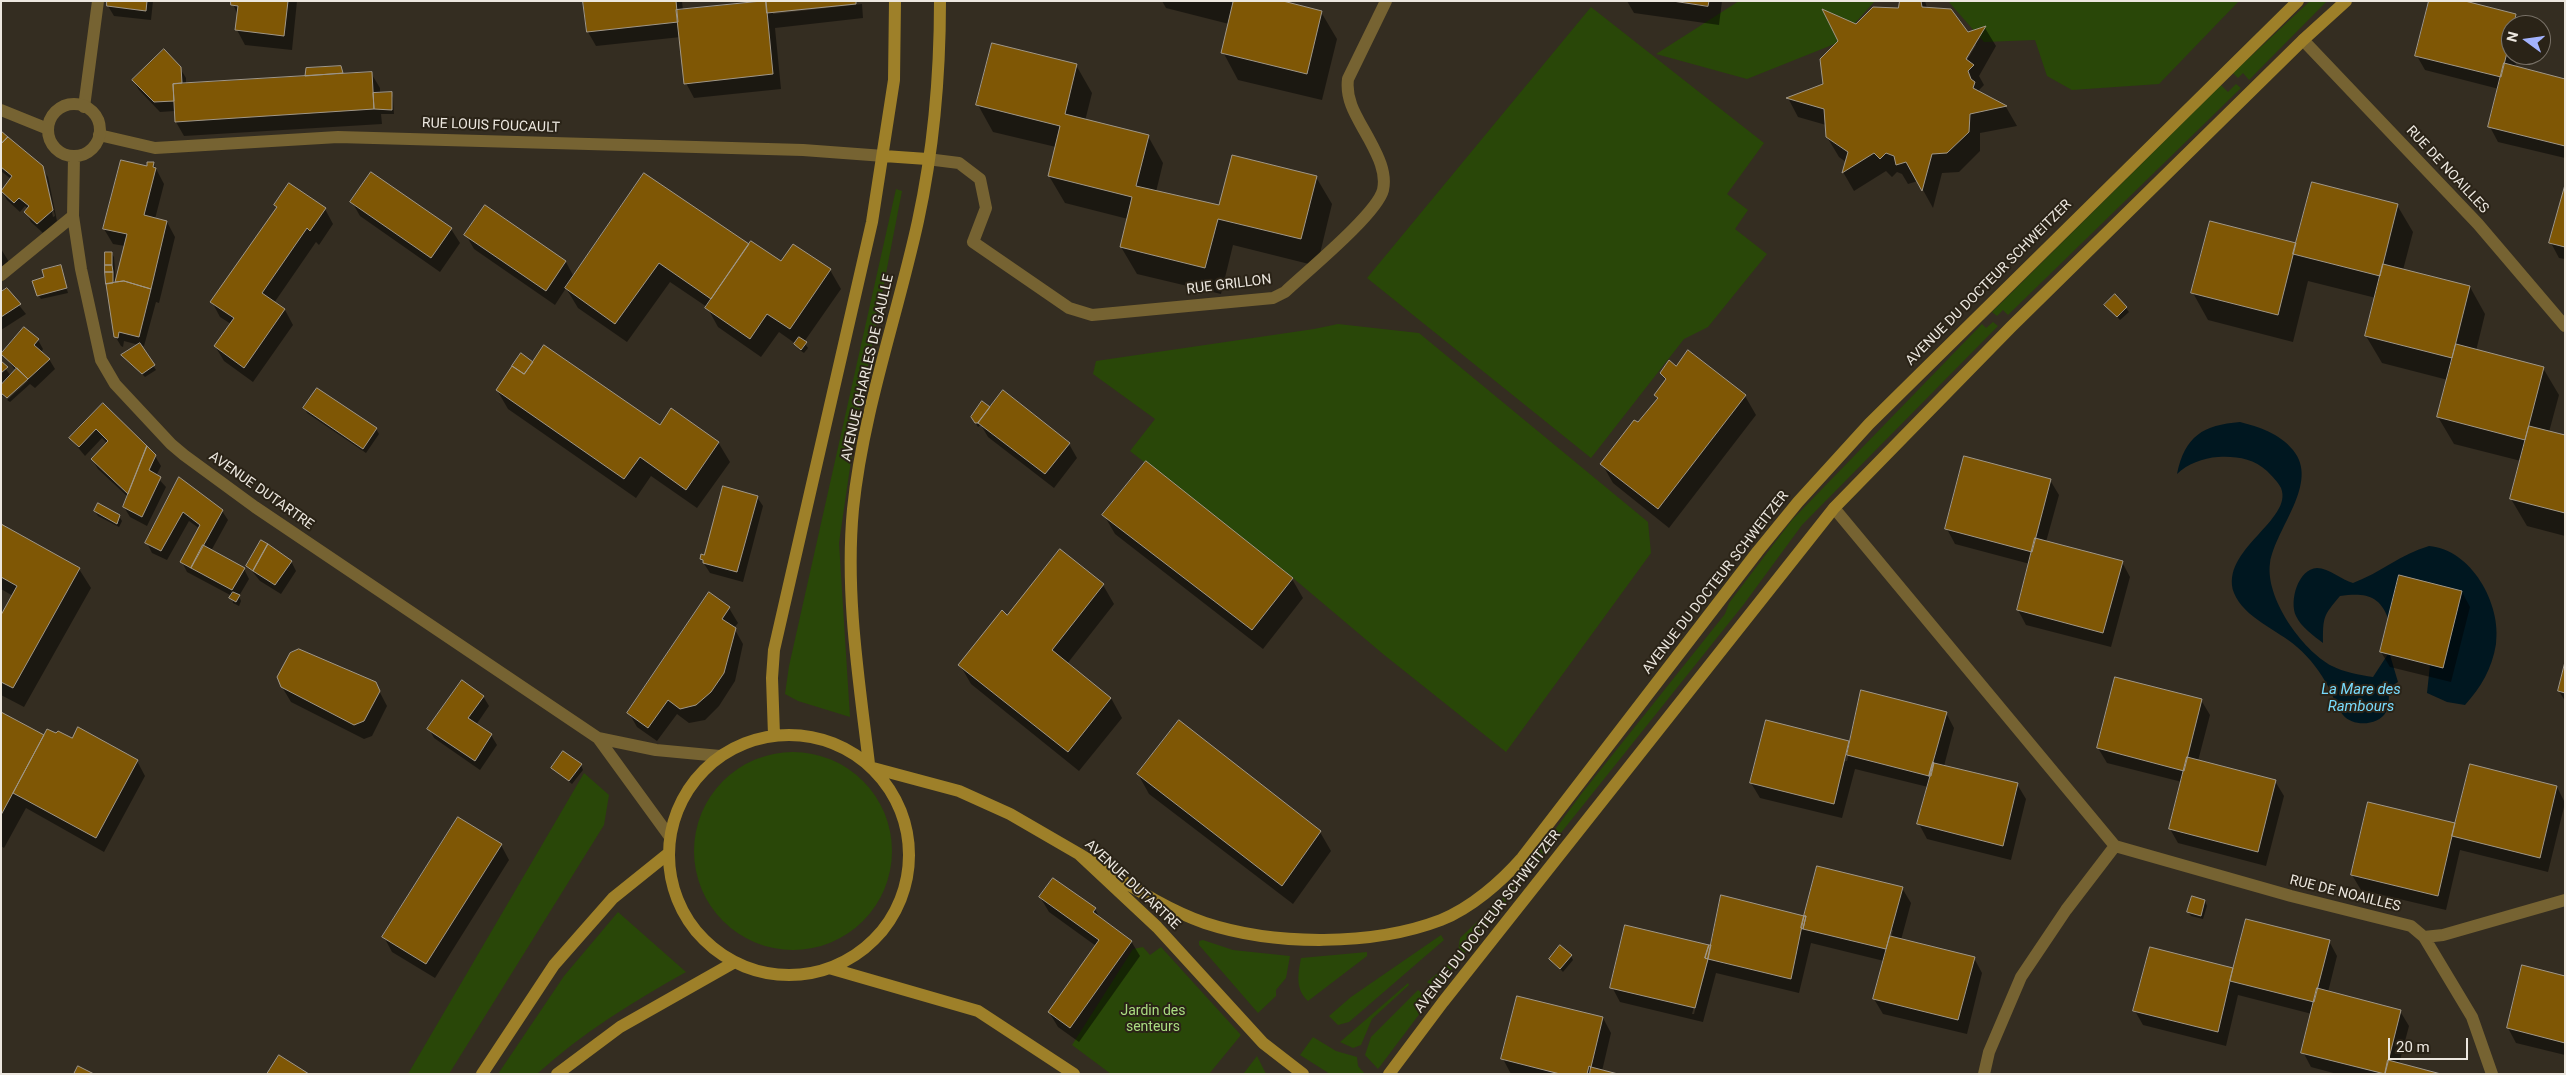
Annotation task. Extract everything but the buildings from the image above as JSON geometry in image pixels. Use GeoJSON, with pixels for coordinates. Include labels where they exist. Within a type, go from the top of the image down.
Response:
{"type":"FeatureCollection","features":[{"type":"Feature","properties":{"kind":"main road","name":"AVENUE CHARLES DE GAULLE"},"geometry":{"type":"LineString","coordinates":[[774,735],[772,678],[774,650],[852,316],[884,156],[894,80],[895,1]]}},
{"type":"Feature","properties":{"kind":"main road","name":"AVENUE CHARLES DE GAULLE"},"geometry":{"type":"LineString","coordinates":[[871,766],[854,642],[853,509],[867,426],[918,219],[933,109],[940,1]]}},
{"type":"Feature","properties":{"kind":"main road","name":"AVENUE DU DOCTEUR SCHWEITZER"},"geometry":{"type":"LineString","coordinates":[[1079,854],[1180,912],[1206,923],[1246,932],[1297,939],[1369,938],[1398,933],[1442,919],[1460,909],[1506,876],[1522,858],[1758,551],[1798,502],[1869,424],[2298,1]]}},
{"type":"Feature","properties":{"kind":"main road","name":"AVENUE DU DOCTEUR SCHWEITZER"},"geometry":{"type":"LineString","coordinates":[[1389,1074],[1443,1002],[1834,508],[2011,327],[2303,40],[2346,1]]}},
{"type":"Feature","properties":{"kind":"main road"},"geometry":{"type":"LineString","coordinates":[[884,156],[927,159]]}},
{"type":"Feature","properties":{"kind":"main road"},"geometry":{"type":"LineString","coordinates":[[774,735],[808,736],[840,745],[871,766],[894,796],[906,828],[909,863],[902,897],[885,928],[860,952],[829,968],[809,974],[788,975],[760,972],[733,963],[712,947],[693,928],[680,905],[671,880],[670,837],[676,813],[687,792],[701,772],[720,756],[736,746],[774,735]]}},
{"type":"Feature","properties":{"kind":"main road","name":"AVENUE DUTARTRE"},"geometry":{"type":"LineString","coordinates":[[871,766],[959,791],[1010,814],[1079,854],[1157,927],[1263,1044],[1304,1074]]}},
{"type":"Feature","properties":{"kind":"main road"},"geometry":{"type":"LineString","coordinates":[[482,1074],[554,965],[613,898],[669,853]]}},
{"type":"Feature","properties":{"kind":"main road"},"geometry":{"type":"LineString","coordinates":[[557,1074],[620,1027],[733,963]]}},
{"type":"Feature","properties":{"kind":"main road"},"geometry":{"type":"LineString","coordinates":[[829,968],[978,1011],[1074,1074]]}},
{"type":"Feature","properties":{"kind":"street"},"geometry":{"type":"LineString","coordinates":[[84,107],[98,1]]}},
{"type":"Feature","properties":{"kind":"street","name":"RUE GRILLON"},"geometry":{"type":"LineString","coordinates":[[927,159],[958,163],[980,179],[986,208],[973,242],[1069,308],[1092,315],[1273,298],[1285,292],[1363,218],[1377,202],[1383,191],[1385,177],[1376,152],[1348,100],[1346,90],[1348,79],[1386,1]]}},
{"type":"Feature","properties":{"kind":"street","name":"RUE DE NOAILLES"},"geometry":{"type":"LineString","coordinates":[[2303,40],[2478,224],[2565,326]]}},
{"type":"Feature","properties":{"kind":"street"},"geometry":{"type":"LineString","coordinates":[[72,104],[84,107],[98,121],[99,134],[90,150],[74,156],[61,153],[55,148],[48,129],[53,114],[59,109],[72,104]]}},
{"type":"Feature","properties":{"kind":"street"},"geometry":{"type":"LineString","coordinates":[[1,110],[48,129]]}},
{"type":"Feature","properties":{"kind":"street","name":"RUE LOUIS FOUCAULT"},"geometry":{"type":"LineString","coordinates":[[99,134],[155,148],[338,137],[803,150],[884,156]]}},
{"type":"Feature","properties":{"kind":"street","name":"AVENUE DUTARTRE"},"geometry":{"type":"LineString","coordinates":[[74,156],[73,216],[81,269],[101,360],[115,384],[171,444],[254,506],[598,738],[670,837]]}},
{"type":"Feature","properties":{"kind":"street"},"geometry":{"type":"LineString","coordinates":[[1,275],[73,216]]}},
{"type":"Feature","properties":{"kind":"street"},"geometry":{"type":"LineString","coordinates":[[1834,508],[2115,846],[2066,910],[2021,977],[1989,1052],[1984,1074]]}},
{"type":"Feature","properties":{"kind":"street","name":"AVENUE DUTARTRE"},"geometry":{"type":"LineString","coordinates":[[598,738],[656,750],[720,756]]}},
{"type":"Feature","properties":{"kind":"street","name":"RUE DE NOAILLES"},"geometry":{"type":"LineString","coordinates":[[2115,846],[2290,896],[2411,926],[2424,937]]}},
{"type":"Feature","properties":{"kind":"street"},"geometry":{"type":"LineString","coordinates":[[2492,1074],[2472,1017],[2424,937],[2442,935],[2565,900]]}},
{"type":"Feature","properties":{"kind":"green space"},"geometry":{"type":"Polygon","coordinates":[[[1739,1],[1875,1],[1837,43],[1747,79],[1656,54],[1739,1]]]}},
{"type":"Feature","properties":{"kind":"green space"},"geometry":{"type":"Polygon","coordinates":[[[1948,1],[2239,1],[2159,84],[2072,90],[2047,76],[2035,40],[1984,42],[1948,1]]]}},
{"type":"Feature","properties":{"kind":"green space"},"geometry":{"type":"Polygon","coordinates":[[[2310,1],[2327,1],[2249,80],[2243,73],[2238,78],[2233,73],[2310,1]]]}},
{"type":"Feature","properties":{"kind":"green space"},"geometry":{"type":"Polygon","coordinates":[[[1591,7],[1764,143],[1727,194],[1748,210],[1735,229],[1767,254],[1708,327],[1684,339],[1591,458],[1367,278],[1591,7]]]}},
{"type":"Feature","properties":{"kind":"green space"},"geometry":{"type":"Polygon","coordinates":[[[2236,84],[2241,88],[2008,315],[2003,310],[1997,316],[1992,312],[2221,85],[2228,92],[2236,84]]]}},
{"type":"Feature","properties":{"kind":"green space"},"geometry":{"type":"Polygon","coordinates":[[[896,189],[902,191],[855,433],[839,543],[850,717],[798,701],[785,694],[789,666],[896,189]]]}},
{"type":"Feature","properties":{"kind":"green space"},"geometry":{"type":"Polygon","coordinates":[[[1993,322],[1998,326],[1802,525],[1744,604],[1436,989],[1427,982],[1457,957],[1460,938],[1509,892],[1582,793],[1725,614],[1729,603],[1792,520],[1982,324],[1986,328],[1993,322]]]}},
{"type":"Feature","properties":{"kind":"green space"},"geometry":{"type":"Polygon","coordinates":[[[1338,324],[1419,333],[1648,522],[1651,553],[1506,752],[1383,654],[1293,578],[1130,451],[1155,419],[1093,374],[1096,361],[1338,324]]]}},
{"type":"Feature","properties":{"kind":"green space"},"geometry":{"type":"Polygon","coordinates":[[[793,752],[822,756],[840,764],[863,781],[880,804],[888,822],[892,851],[888,880],[880,898],[863,921],[840,938],[822,946],[793,950],[764,946],[746,938],[723,921],[706,898],[698,880],[694,851],[698,822],[706,804],[723,781],[746,764],[764,756],[793,752]]]}},
{"type":"Feature","properties":{"kind":"green space"},"geometry":{"type":"Polygon","coordinates":[[[584,773],[609,795],[604,825],[449,1074],[408,1074],[584,773]]]}},
{"type":"Feature","properties":{"kind":"green space"},"geometry":{"type":"Polygon","coordinates":[[[618,912],[686,972],[647,994],[590,1031],[537,1074],[498,1074],[564,976],[618,912]]]}},
{"type":"Feature","properties":{"kind":"green space"},"geometry":{"type":"Polygon","coordinates":[[[1441,935],[1444,940],[1349,1022],[1338,1025],[1329,1016],[1351,997],[1441,935]]]}},
{"type":"Feature","properties":{"kind":"green space"},"geometry":{"type":"Polygon","coordinates":[[[1203,940],[1233,950],[1290,956],[1286,978],[1276,990],[1276,996],[1258,1013],[1199,945],[1199,941],[1203,940]]]}},
{"type":"Feature","properties":{"kind":"green space","name":"Jardin des senteurs"},"geometry":{"type":"Polygon","coordinates":[[[1143,947],[1150,955],[1161,947],[1241,1035],[1209,1074],[1111,1074],[1072,1045],[1133,949],[1143,947]]]}},
{"type":"Feature","properties":{"kind":"green space"},"geometry":{"type":"Polygon","coordinates":[[[1367,952],[1367,956],[1308,1001],[1304,996],[1298,981],[1301,958],[1367,952]]]}},
{"type":"Feature","properties":{"kind":"green space"},"geometry":{"type":"Polygon","coordinates":[[[1408,983],[1409,985],[1372,1019],[1361,1045],[1353,1048],[1340,1042],[1408,983]]]}},
{"type":"Feature","properties":{"kind":"green space"},"geometry":{"type":"Polygon","coordinates":[[[1418,990],[1430,1000],[1378,1069],[1365,1055],[1371,1037],[1418,990]]]}},
{"type":"Feature","properties":{"kind":"green space"},"geometry":{"type":"Polygon","coordinates":[[[1313,1037],[1336,1051],[1357,1057],[1358,1066],[1365,1074],[1330,1074],[1300,1055],[1313,1037]]]}},
{"type":"Feature","properties":{"kind":"green space"},"geometry":{"type":"Polygon","coordinates":[[[1257,1056],[1266,1074],[1243,1074],[1244,1073],[1257,1056]]]}},
{"type":"Feature","properties":{"kind":"water","name":"La Mare des Rambours"},"geometry":{"type":"Polygon","coordinates":[[[2240,422],[2261,429],[2281,439],[2293,450],[2300,463],[2302,477],[2299,491],[2274,549],[2270,563],[2273,592],[2288,622],[2298,636],[2309,648],[2332,666],[2352,673],[2373,677],[2388,654],[2390,655],[2398,682],[2390,687],[2387,710],[2377,720],[2359,723],[2347,719],[2339,709],[2329,688],[2315,666],[2297,647],[2245,610],[2234,593],[2232,577],[2237,563],[2246,549],[2277,512],[2282,500],[2281,488],[2277,481],[2256,463],[2231,457],[2201,460],[2190,464],[2177,474],[2185,450],[2198,435],[2216,426],[2240,422]]]}},
{"type":"Feature","properties":{"kind":"water","name":"La Mare des Rambours"},"geometry":{"type":"Polygon","coordinates":[[[2429,546],[2444,549],[2458,557],[2470,568],[2489,596],[2494,612],[2497,628],[2492,662],[2481,684],[2465,705],[2447,702],[2427,693],[2430,665],[2443,668],[2462,591],[2400,575],[2388,618],[2380,604],[2369,597],[2363,595],[2340,596],[2325,617],[2323,643],[2301,624],[2294,610],[2297,587],[2300,580],[2310,570],[2317,568],[2326,570],[2353,583],[2419,549],[2429,546]]]}}]}
